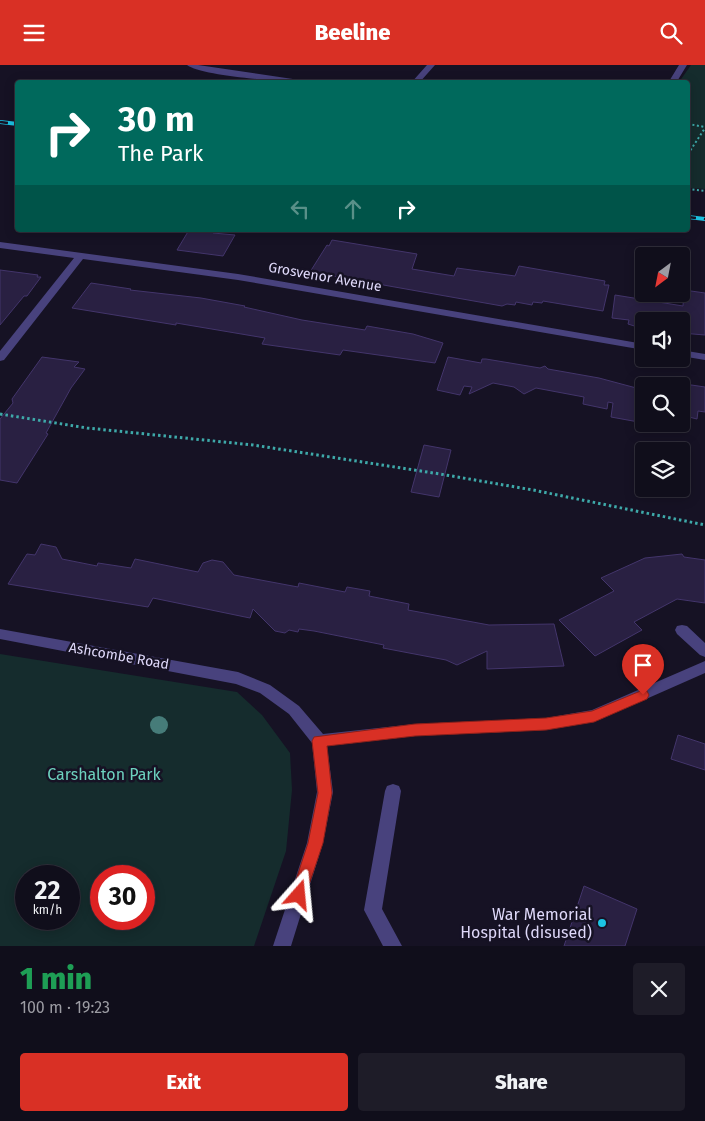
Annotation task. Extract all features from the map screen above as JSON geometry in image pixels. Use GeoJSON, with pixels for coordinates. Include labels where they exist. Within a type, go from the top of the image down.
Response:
{"type":"FeatureCollection","features":[{"type":"Feature","properties":{"kind":"street"},"geometry":{"type":"LineString","coordinates":[[191,65],[202,69],[292,80]]}},
{"type":"Feature","properties":{"kind":"street"},"geometry":{"type":"LineString","coordinates":[[417,80],[431,65]]}},
{"type":"Feature","properties":{"kind":"street"},"geometry":{"type":"LineString","coordinates":[[674,80],[683,65]]}},
{"type":"Feature","properties":{"kind":"street","name":"Grosvenor Avenue"},"geometry":{"type":"LineString","coordinates":[[0,245],[238,277],[635,345]]}},
{"type":"Feature","properties":{"kind":"street"},"geometry":{"type":"LineString","coordinates":[[0,358],[80,255]]}},
{"type":"Feature","properties":{"kind":"street"},"geometry":{"type":"LineString","coordinates":[[690,354],[705,357]]}},
{"type":"Feature","properties":{"kind":"street"},"geometry":{"type":"LineString","coordinates":[[682,630],[705,651]]}},
{"type":"Feature","properties":{"kind":"street","name":"Ashcombe Road"},"geometry":{"type":"LineString","coordinates":[[0,634],[238,678],[265,689],[294,709],[319,741]]}},
{"type":"Feature","properties":{"kind":"street"},"geometry":{"type":"LineString","coordinates":[[282,946],[315,843],[325,793],[319,741],[415,730],[546,724],[594,716],[705,667]]}},
{"type":"Feature","properties":{"kind":"street"},"geometry":{"type":"LineString","coordinates":[[393,791],[373,910],[393,946]]}},
{"type":"Feature","properties":{"kind":"path"},"geometry":{"type":"LineString","coordinates":[[690,124],[705,127],[690,151]]}},
{"type":"Feature","properties":{"kind":"path"},"geometry":{"type":"LineString","coordinates":[[690,189],[705,191]]}},
{"type":"Feature","properties":{"kind":"path"},"geometry":{"type":"LineString","coordinates":[[0,414],[87,428],[253,445],[440,474],[533,490],[705,525]]}},
{"type":"Feature","properties":{"kind":"green space"},"geometry":{"type":"Polygon","coordinates":[[[691,65],[705,65],[705,189],[690,188],[690,80],[680,80],[691,65]]]}},
{"type":"Feature","properties":{"kind":"green space","name":"Carshalton Park"},"geometry":{"type":"Polygon","coordinates":[[[0,654],[237,692],[262,715],[290,753],[292,790],[286,851],[254,946],[0,946],[0,654]]]}},
{"type":"Feature","properties":{"kind":"building"},"geometry":{"type":"Polygon","coordinates":[[[188,232],[213,232],[235,235],[223,256],[177,250],[188,232]]]}},
{"type":"Feature","properties":{"kind":"building"},"geometry":{"type":"Polygon","coordinates":[[[332,240],[417,254],[412,269],[454,276],[457,268],[515,276],[519,266],[605,281],[604,285],[609,285],[603,311],[543,301],[542,303],[533,302],[532,305],[516,302],[515,305],[507,304],[502,306],[310,272],[332,240]]]}},
{"type":"Feature","properties":{"kind":"building"},"geometry":{"type":"Polygon","coordinates":[[[0,270],[41,277],[27,296],[24,296],[0,325],[0,270]]]}},
{"type":"Feature","properties":{"kind":"building"},"geometry":{"type":"Polygon","coordinates":[[[91,283],[130,290],[201,298],[245,306],[302,320],[365,330],[367,326],[413,334],[443,343],[435,363],[343,350],[340,355],[262,344],[265,338],[72,308],[91,283]]]}},
{"type":"Feature","properties":{"kind":"building"},"geometry":{"type":"Polygon","coordinates":[[[690,291],[705,293],[705,335],[690,334],[690,312],[635,312],[635,326],[628,324],[629,320],[612,318],[615,295],[635,298],[635,303],[664,303],[683,306],[683,303],[690,303],[690,291]]]}},
{"type":"Feature","properties":{"kind":"building"},"geometry":{"type":"Polygon","coordinates":[[[42,357],[79,362],[74,367],[85,369],[71,388],[46,433],[48,434],[17,483],[0,480],[0,419],[13,403],[12,399],[42,357]]]}},
{"type":"Feature","properties":{"kind":"building"},"geometry":{"type":"Polygon","coordinates":[[[448,357],[481,363],[482,359],[486,359],[540,368],[545,366],[548,369],[599,378],[635,388],[635,421],[611,417],[613,403],[608,402],[607,409],[583,404],[584,397],[536,388],[524,394],[514,387],[493,383],[469,394],[472,387],[464,386],[460,395],[437,390],[448,357]]]}},
{"type":"Feature","properties":{"kind":"building"},"geometry":{"type":"Polygon","coordinates":[[[690,385],[705,387],[705,412],[698,411],[697,419],[690,417],[690,385]]]}},
{"type":"Feature","properties":{"kind":"building"},"geometry":{"type":"Polygon","coordinates":[[[424,445],[451,450],[439,497],[411,492],[424,445]]]}},
{"type":"Feature","properties":{"kind":"building"},"geometry":{"type":"Polygon","coordinates":[[[41,544],[56,547],[62,559],[97,566],[98,563],[131,568],[135,559],[198,572],[203,563],[212,560],[223,562],[234,575],[298,587],[299,583],[345,592],[347,587],[370,591],[369,596],[409,604],[408,610],[489,625],[554,624],[564,666],[487,669],[487,651],[457,665],[446,660],[383,648],[384,645],[314,631],[299,629],[298,632],[289,630],[285,633],[275,631],[253,609],[250,618],[153,598],[148,607],[8,584],[27,554],[35,555],[41,544]]]}},
{"type":"Feature","properties":{"kind":"building"},"geometry":{"type":"Polygon","coordinates":[[[682,554],[684,557],[705,560],[705,603],[677,599],[634,622],[642,630],[595,656],[559,620],[614,591],[601,578],[645,558],[682,554]]]}},
{"type":"Feature","properties":{"kind":"building"},"geometry":{"type":"Polygon","coordinates":[[[678,735],[705,744],[705,770],[671,759],[678,735]]]}},
{"type":"Feature","properties":{"kind":"building","name":"War Memorial Hospital (disused)"},"geometry":{"type":"Polygon","coordinates":[[[584,886],[637,909],[625,946],[564,946],[584,886]]]}},
{"type":"Feature","properties":{"kind":"railway"},"geometry":{"type":"LineString","coordinates":[[0,122],[15,124]]}},
{"type":"Feature","properties":{"kind":"railway"},"geometry":{"type":"LineString","coordinates":[[690,217],[705,219]]}},
{"type":"Feature","properties":{"kind":"place","name":"War Memorial Hospital (disused)"},"geometry":{"type":"Point","coordinates":[602,923]}},
{"type":"Feature","properties":{"kind":"route"},"geometry":{"type":"LineString","coordinates":[[299,895],[315,843],[325,793],[319,741],[415,730],[546,724],[594,716],[643,695]]}}]}
